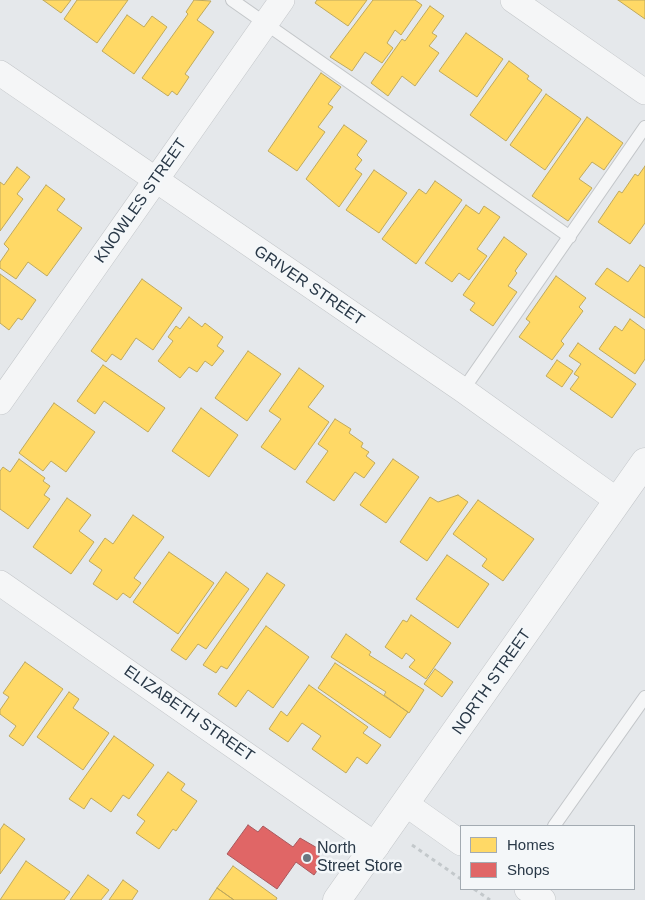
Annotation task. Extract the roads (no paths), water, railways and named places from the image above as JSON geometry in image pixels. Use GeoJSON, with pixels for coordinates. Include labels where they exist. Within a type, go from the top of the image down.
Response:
{"type":"FeatureCollection","features":[{"type":"Feature","properties":{"kind":"street","name":"KNOWLES STREET"},"geometry":{"type":"LineString","coordinates":[[0,402],[282,0]]}},
{"type":"Feature","properties":{"kind":"street"},"geometry":{"type":"LineString","coordinates":[[513,0],[645,92]]}},
{"type":"Feature","properties":{"kind":"street","name":"GRIVER STREET"},"geometry":{"type":"LineString","coordinates":[[0,72],[155,181],[463,390],[618,501]]}},
{"type":"Feature","properties":{"kind":"street","name":"NORTH STREET"},"geometry":{"type":"LineString","coordinates":[[337,900],[377,846],[645,462]]}},
{"type":"Feature","properties":{"kind":"street","name":"ELIZABETH STREET"},"geometry":{"type":"LineString","coordinates":[[0,584],[377,846]]}},
{"type":"Feature","properties":{"kind":"street"},"geometry":{"type":"LineString","coordinates":[[406,804],[460,842]]}},
{"type":"Feature","properties":{"kind":"street"},"geometry":{"type":"LineString","coordinates":[[528,890],[543,900]]}},
{"type":"Feature","properties":{"kind":"lane"},"geometry":{"type":"LineString","coordinates":[[232,0],[570,237]]}},
{"type":"Feature","properties":{"kind":"lane"},"geometry":{"type":"LineString","coordinates":[[463,390],[645,127]]}},
{"type":"Feature","properties":{"kind":"lane"},"geometry":{"type":"LineString","coordinates":[[555,825],[645,698]]}},
{"type":"Feature","properties":{"kind":"place","name":"North Street Store"},"geometry":{"type":"Point","coordinates":[307,858]}}]}
